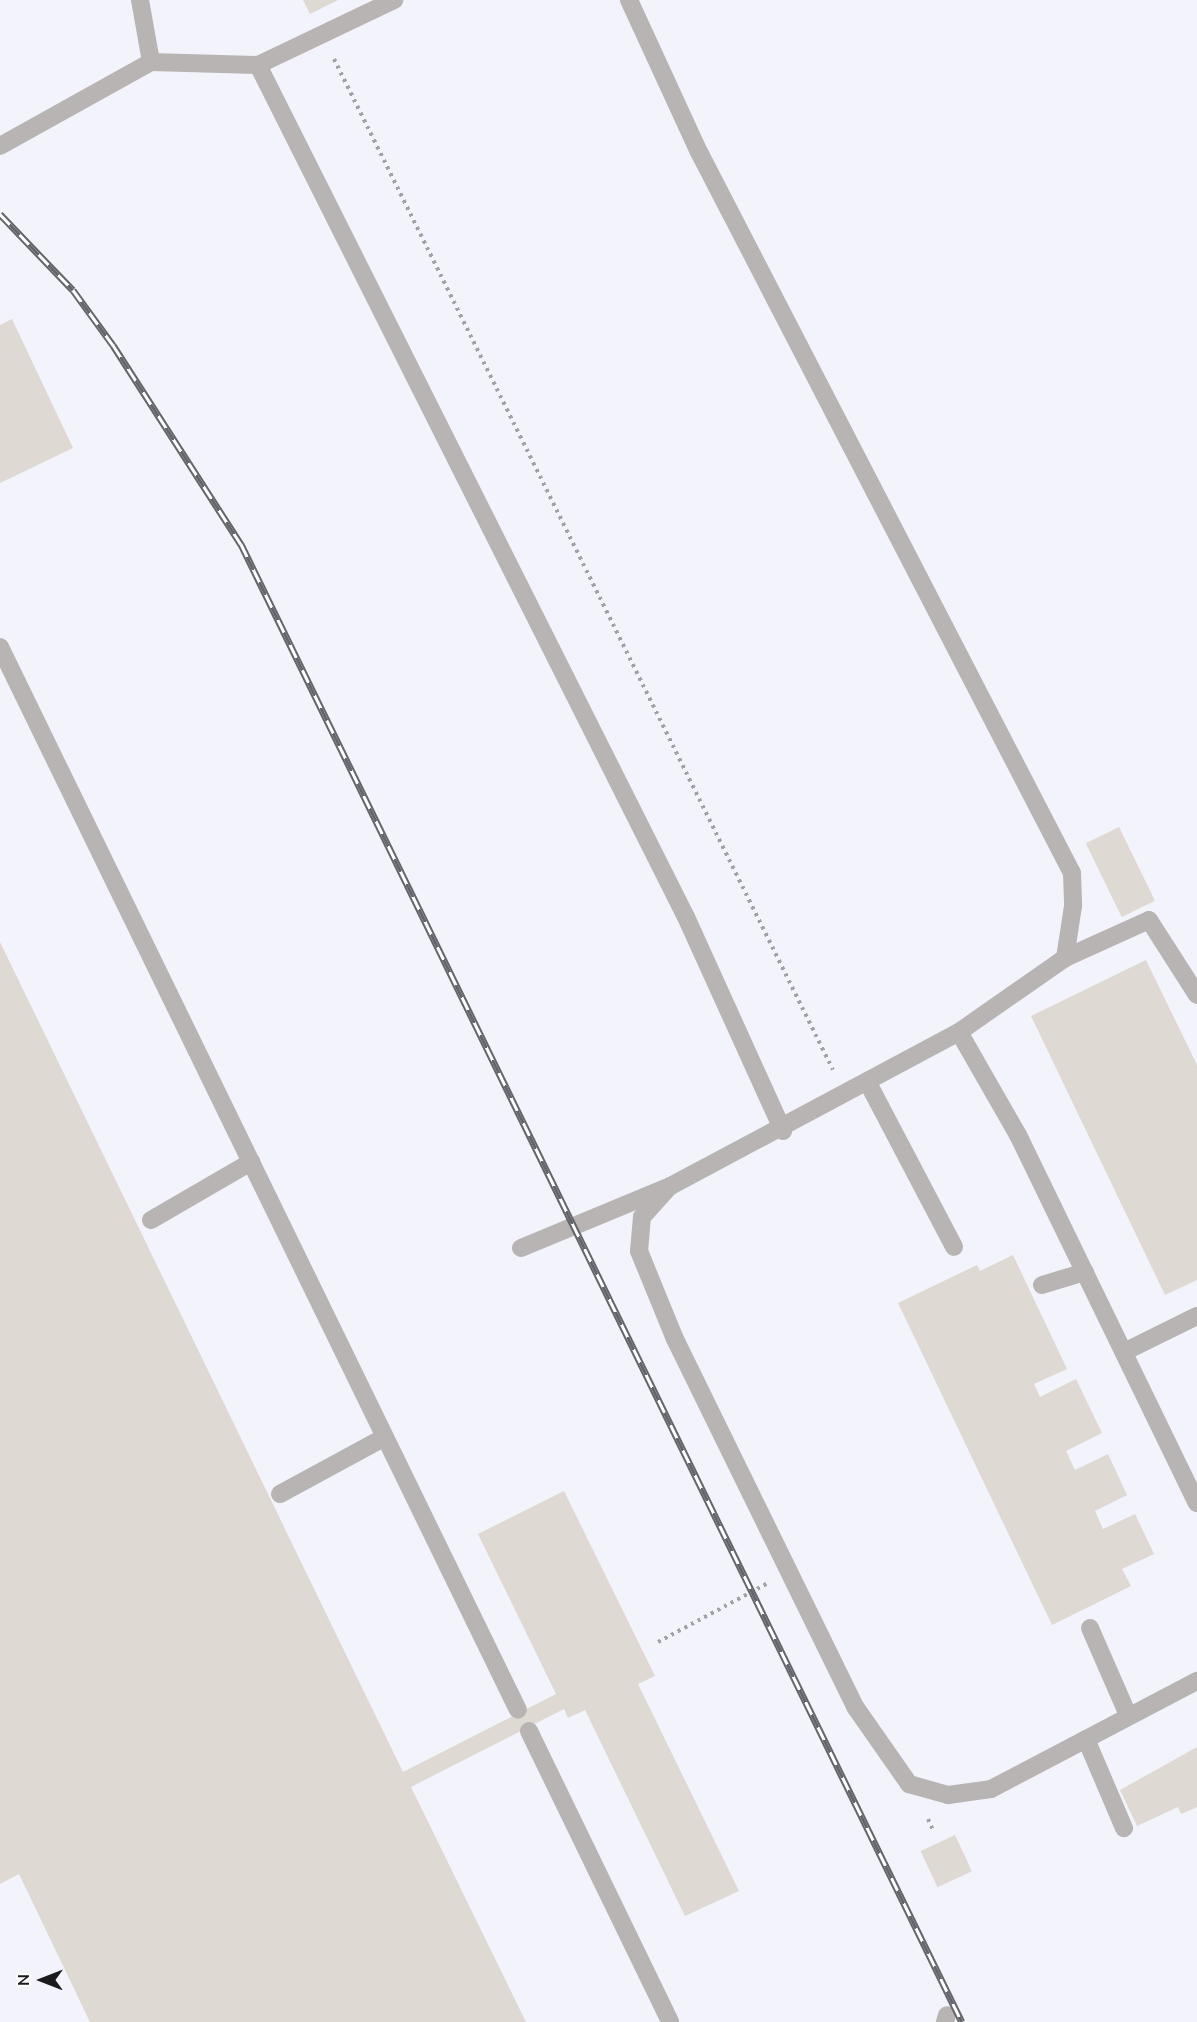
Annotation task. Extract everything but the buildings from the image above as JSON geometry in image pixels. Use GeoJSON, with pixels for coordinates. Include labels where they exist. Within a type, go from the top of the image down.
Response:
{"type":"FeatureCollection","features":[{"type":"Feature","properties":{"kind":"lane"},"geometry":{"type":"LineString","coordinates":[[140,0],[151,62]]}},
{"type":"Feature","properties":{"kind":"lane"},"geometry":{"type":"LineString","coordinates":[[0,146],[151,62],[258,65],[394,0]]}},
{"type":"Feature","properties":{"kind":"lane"},"geometry":{"type":"LineString","coordinates":[[629,0],[699,152],[1071,873],[1065,958]]}},
{"type":"Feature","properties":{"kind":"lane"},"geometry":{"type":"LineString","coordinates":[[258,65],[686,918],[783,1131]]}},
{"type":"Feature","properties":{"kind":"lane"},"geometry":{"type":"LineString","coordinates":[[0,647],[518,1710]]}},
{"type":"Feature","properties":{"kind":"lane"},"geometry":{"type":"LineString","coordinates":[[521,1248],[670,1186],[783,1131],[959,1032],[1065,958],[1149,920],[1197,996]]}},
{"type":"Feature","properties":{"kind":"lane"},"geometry":{"type":"LineString","coordinates":[[959,1032],[1018,1135],[1197,1503]]}},
{"type":"Feature","properties":{"kind":"lane"},"geometry":{"type":"LineString","coordinates":[[868,1083],[954,1247]]}},
{"type":"Feature","properties":{"kind":"lane"},"geometry":{"type":"LineString","coordinates":[[151,1220],[251,1162]]}},
{"type":"Feature","properties":{"kind":"lane"},"geometry":{"type":"LineString","coordinates":[[670,1186],[642,1217],[639,1251],[675,1339],[790,1569],[856,1708],[909,1784],[948,1795],[991,1789],[1128,1715],[1197,1681]]}},
{"type":"Feature","properties":{"kind":"lane"},"geometry":{"type":"LineString","coordinates":[[1042,1286],[1085,1272]]}},
{"type":"Feature","properties":{"kind":"lane"},"geometry":{"type":"LineString","coordinates":[[1124,1352],[1197,1316]]}},
{"type":"Feature","properties":{"kind":"lane"},"geometry":{"type":"LineString","coordinates":[[280,1494],[385,1437]]}},
{"type":"Feature","properties":{"kind":"lane"},"geometry":{"type":"LineString","coordinates":[[1090,1628],[1128,1715]]}},
{"type":"Feature","properties":{"kind":"lane"},"geometry":{"type":"LineString","coordinates":[[529,1731],[670,2022]]}},
{"type":"Feature","properties":{"kind":"lane"},"geometry":{"type":"LineString","coordinates":[[1086,1739],[1124,1828]]}},
{"type":"Feature","properties":{"kind":"path"},"geometry":{"type":"LineString","coordinates":[[322,35],[846,1096]]}},
{"type":"Feature","properties":{"kind":"path"},"geometry":{"type":"LineString","coordinates":[[658,1642],[790,1569]]}},
{"type":"Feature","properties":{"kind":"railway"},"geometry":{"type":"LineString","coordinates":[[0,214],[73,290],[113,345],[241,544],[962,2022]]}}]}
